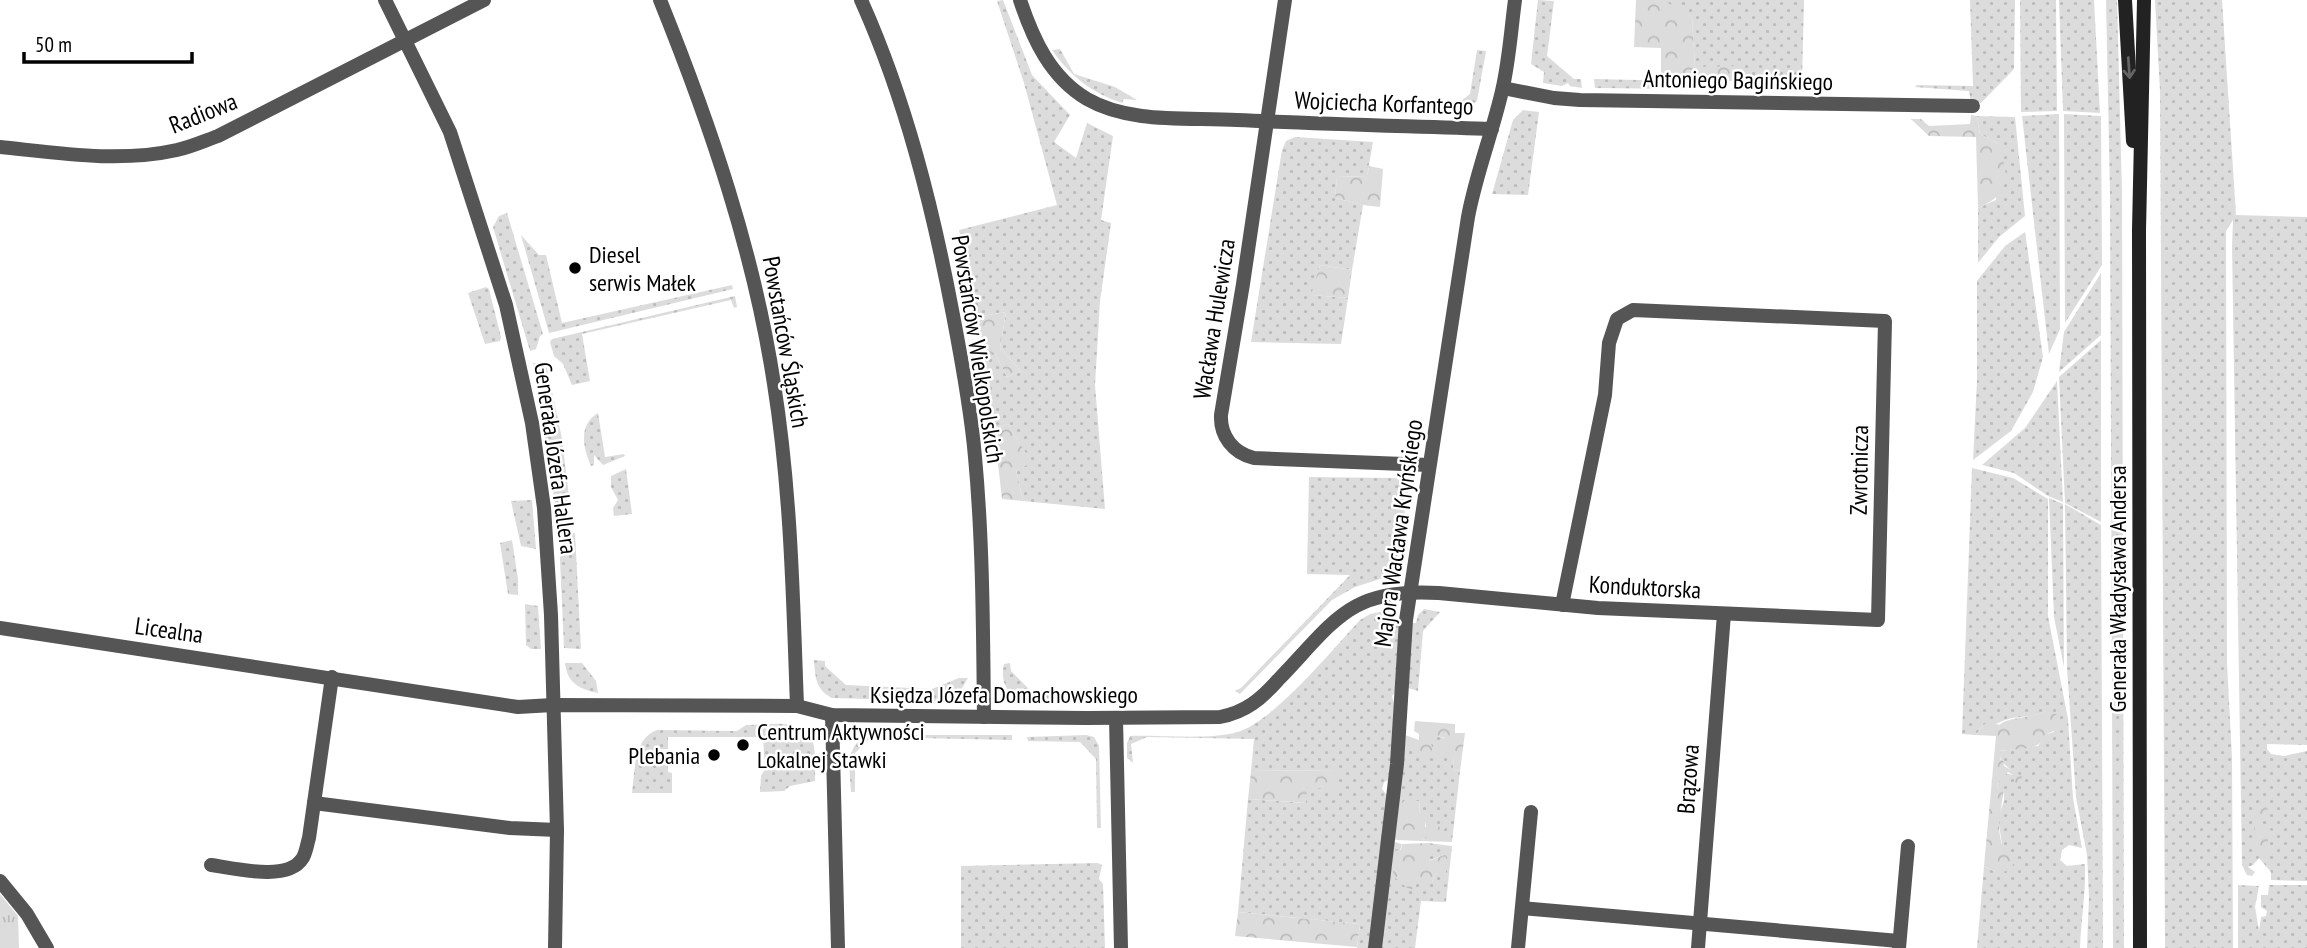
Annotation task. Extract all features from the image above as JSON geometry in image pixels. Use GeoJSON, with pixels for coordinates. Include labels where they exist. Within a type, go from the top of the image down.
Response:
{"type":"FeatureCollection","features":[{"type":"Feature","properties":{"kind":"main road","name":"Generała Władysława Andersa"},"geometry":{"type":"LineString","coordinates":[[2124,0],[2139,230]]}},
{"type":"Feature","properties":{"kind":"main road","name":"Generała Władysława Andersa"},"geometry":{"type":"LineString","coordinates":[[2140,948],[2139,230],[2144,0]]}},
{"type":"Feature","properties":{"kind":"street","name":"Generała Józefa Hallera"},"geometry":{"type":"LineString","coordinates":[[385,0],[450,132],[489,249],[516,345],[532,423],[544,508],[551,615],[557,830],[555,948]]}},
{"type":"Feature","properties":{"kind":"street","name":"Radiowa"},"geometry":{"type":"LineString","coordinates":[[0,147],[75,155],[124,156],[177,150],[218,136],[484,0]]}},
{"type":"Feature","properties":{"kind":"street","name":"Powstańców Śląskich"},"geometry":{"type":"LineString","coordinates":[[660,0],[691,78],[741,229],[774,383],[792,540],[797,706]]}},
{"type":"Feature","properties":{"kind":"street","name":"Powstańców Wielkopolskich"},"geometry":{"type":"LineString","coordinates":[[861,0],[883,54],[927,196],[940,245],[961,358],[974,442],[979,507],[984,717]]}},
{"type":"Feature","properties":{"kind":"street","name":"Wojciecha Korfantego"},"geometry":{"type":"LineString","coordinates":[[1020,0],[1039,47],[1051,67],[1065,83],[1096,104],[1117,112],[1142,116],[1268,122],[1492,129],[1503,88],[1515,0]]}},
{"type":"Feature","properties":{"kind":"street","name":"Wacława Hulewicza"},"geometry":{"type":"LineString","coordinates":[[1285,0],[1221,415],[1222,432],[1240,453],[1258,459],[1429,464]]}},
{"type":"Feature","properties":{"kind":"street","name":"Antoniego Bagińskiego"},"geometry":{"type":"LineString","coordinates":[[1503,88],[1580,100],[1973,106]]}},
{"type":"Feature","properties":{"kind":"street","name":"Majora Wacława Kryńskiego"},"geometry":{"type":"LineString","coordinates":[[1376,948],[1397,764],[1410,592],[1468,217],[1492,129]]}},
{"type":"Feature","properties":{"kind":"street","name":"Zwrotnicza"},"geometry":{"type":"LineString","coordinates":[[1562,605],[1605,395],[1609,343],[1614,325],[1621,316],[1633,310],[1885,321],[1878,620]]}},
{"type":"Feature","properties":{"kind":"street","name":"Księdza Józefa Domachowskiego"},"geometry":{"type":"LineString","coordinates":[[554,705],[797,706],[832,715],[1116,718],[1220,716],[1241,710],[1261,699],[1347,610],[1370,598],[1410,592]]}},
{"type":"Feature","properties":{"kind":"street","name":"Konduktorska"},"geometry":{"type":"LineString","coordinates":[[1410,592],[1562,605],[1878,620]]}},
{"type":"Feature","properties":{"kind":"street","name":"Brązowa"},"geometry":{"type":"LineString","coordinates":[[1698,948],[1724,614]]}},
{"type":"Feature","properties":{"kind":"street","name":"Licealna"},"geometry":{"type":"LineString","coordinates":[[0,628],[517,707],[554,705]]}},
{"type":"Feature","properties":{"kind":"street"},"geometry":{"type":"LineString","coordinates":[[211,865],[262,872],[286,872],[302,860],[309,838],[332,677]]}},
{"type":"Feature","properties":{"kind":"street"},"geometry":{"type":"LineString","coordinates":[[832,715],[838,948]]}},
{"type":"Feature","properties":{"kind":"street"},"geometry":{"type":"LineString","coordinates":[[1116,718],[1121,948]]}},
{"type":"Feature","properties":{"kind":"street"},"geometry":{"type":"LineString","coordinates":[[314,803],[510,828],[557,830]]}},
{"type":"Feature","properties":{"kind":"street"},"geometry":{"type":"LineString","coordinates":[[1518,948],[1531,812]]}},
{"type":"Feature","properties":{"kind":"street"},"geometry":{"type":"LineString","coordinates":[[1522,908],[1699,923],[1899,945],[1908,846]]}},
{"type":"Feature","properties":{"kind":"street"},"geometry":{"type":"LineString","coordinates":[[0,881],[27,914],[47,948]]}},
{"type":"Feature","properties":{"kind":"green space"},"geometry":{"type":"Polygon","coordinates":[[[1003,0],[1032,75],[1070,115],[1054,142],[1076,158],[1087,123],[1113,136],[1101,220],[1111,223],[1100,301],[1095,385],[1105,509],[1023,501],[1016,470],[1031,462],[1008,424],[994,429],[985,360],[995,354],[1007,377],[1021,371],[1000,348],[1006,312],[977,317],[959,230],[1057,205],[1024,83],[997,1],[1003,0]]]}},
{"type":"Feature","properties":{"kind":"green space"},"geometry":{"type":"Polygon","coordinates":[[[1538,0],[1554,1],[1547,56],[1574,79],[1581,79],[1582,88],[1570,86],[1568,83],[1562,86],[1543,83],[1544,72],[1531,64],[1538,0]]]}},
{"type":"Feature","properties":{"kind":"green space"},"geometry":{"type":"Polygon","coordinates":[[[1636,0],[1663,0],[1692,17],[1695,67],[1735,66],[1733,81],[1661,81],[1661,48],[1634,47],[1636,0]]]}},
{"type":"Feature","properties":{"kind":"green space"},"geometry":{"type":"Polygon","coordinates":[[[1663,0],[1804,0],[1802,82],[1816,83],[1816,90],[1743,90],[1738,86],[1738,81],[1733,81],[1734,67],[1695,68],[1692,17],[1663,0]]]}},
{"type":"Feature","properties":{"kind":"green space"},"geometry":{"type":"Polygon","coordinates":[[[1970,0],[2015,0],[2014,69],[1981,103],[1971,102],[1969,91],[1915,87],[1973,86],[1970,0]]]}},
{"type":"Feature","properties":{"kind":"green space"},"geometry":{"type":"Polygon","coordinates":[[[2020,0],[2056,0],[2057,111],[2021,112],[2020,0]]]}},
{"type":"Feature","properties":{"kind":"green space"},"geometry":{"type":"Polygon","coordinates":[[[2059,0],[2094,0],[2100,113],[2063,111],[2059,0]]]}},
{"type":"Feature","properties":{"kind":"green space"},"geometry":{"type":"Polygon","coordinates":[[[2106,0],[2117,0],[2122,193],[2124,948],[2113,948],[2110,194],[2106,0]]]}},
{"type":"Feature","properties":{"kind":"green space"},"geometry":{"type":"Polygon","coordinates":[[[2155,0],[2222,0],[2236,215],[2307,217],[2307,745],[2267,744],[2267,749],[2271,754],[2284,756],[2307,751],[2307,881],[2271,880],[2271,872],[2259,858],[2248,867],[2255,872],[2252,876],[2247,875],[2242,865],[2233,220],[2226,231],[2227,663],[2232,758],[2233,948],[2165,948],[2160,91],[2155,0]]]}},
{"type":"Feature","properties":{"kind":"green space"},"geometry":{"type":"Polygon","coordinates":[[[1060,49],[1074,74],[1115,87],[1137,100],[1124,99],[1122,103],[1091,89],[1066,68],[1052,50],[1060,49]]]}},
{"type":"Feature","properties":{"kind":"green space"},"geometry":{"type":"Polygon","coordinates":[[[1477,50],[1486,51],[1477,101],[1448,111],[1470,94],[1477,50]]]}},
{"type":"Feature","properties":{"kind":"green space"},"geometry":{"type":"Polygon","coordinates":[[[1594,79],[1683,81],[1682,89],[1595,88],[1594,79]]]}},
{"type":"Feature","properties":{"kind":"green space"},"geometry":{"type":"Polygon","coordinates":[[[1523,110],[1539,112],[1528,195],[1492,194],[1513,120],[1523,110]]]}},
{"type":"Feature","properties":{"kind":"green space"},"geometry":{"type":"Polygon","coordinates":[[[2059,114],[2060,329],[2049,354],[2022,116],[2059,114]]]}},
{"type":"Feature","properties":{"kind":"green space"},"geometry":{"type":"Polygon","coordinates":[[[2064,114],[2101,116],[2102,265],[2065,323],[2064,114]]]}},
{"type":"Feature","properties":{"kind":"green space"},"geometry":{"type":"Polygon","coordinates":[[[1971,115],[1977,116],[1980,134],[1999,144],[2006,174],[2002,190],[1978,208],[1976,137],[1929,136],[1911,119],[1921,119],[1929,126],[1970,124],[1971,115]]]}},
{"type":"Feature","properties":{"kind":"green space"},"geometry":{"type":"Polygon","coordinates":[[[1977,116],[2015,117],[2025,216],[1999,237],[1978,263],[1978,208],[1996,200],[1999,144],[1980,134],[1977,116]]]}},
{"type":"Feature","properties":{"kind":"green space"},"geometry":{"type":"Polygon","coordinates":[[[1295,137],[1373,142],[1367,176],[1337,177],[1335,198],[1363,205],[1352,270],[1320,265],[1312,295],[1348,298],[1341,344],[1251,342],[1282,150],[1286,141],[1295,137]]]}},
{"type":"Feature","properties":{"kind":"green space"},"geometry":{"type":"Polygon","coordinates":[[[1369,166],[1383,169],[1380,207],[1335,198],[1337,177],[1367,176],[1369,166]]]}},
{"type":"Feature","properties":{"kind":"green space"},"geometry":{"type":"Polygon","coordinates":[[[507,213],[543,334],[536,349],[530,351],[493,227],[499,216],[507,213]]]}},
{"type":"Feature","properties":{"kind":"green space"},"geometry":{"type":"Polygon","coordinates":[[[2025,232],[2043,357],[2033,392],[2011,431],[1973,460],[1977,381],[1977,281],[2005,246],[2025,232]]]}},
{"type":"Feature","properties":{"kind":"green space"},"geometry":{"type":"Polygon","coordinates":[[[521,235],[539,255],[546,255],[562,323],[732,285],[733,289],[549,333],[521,235]]]}},
{"type":"Feature","properties":{"kind":"green space"},"geometry":{"type":"Polygon","coordinates":[[[1320,265],[1352,270],[1348,298],[1311,295],[1320,265]]]}},
{"type":"Feature","properties":{"kind":"green space"},"geometry":{"type":"Polygon","coordinates":[[[2101,273],[2101,335],[2059,372],[2064,332],[2101,273]]]}},
{"type":"Feature","properties":{"kind":"green space"},"geometry":{"type":"Polygon","coordinates":[[[486,287],[489,289],[501,337],[500,341],[485,344],[468,293],[486,287]]]}},
{"type":"Feature","properties":{"kind":"green space"},"geometry":{"type":"Polygon","coordinates":[[[735,296],[737,307],[734,308],[731,300],[582,334],[590,381],[572,385],[563,364],[554,356],[550,342],[552,339],[735,296]]]}},
{"type":"Feature","properties":{"kind":"green space"},"geometry":{"type":"Polygon","coordinates":[[[1006,312],[1000,348],[1021,371],[1007,377],[995,354],[985,360],[977,317],[1006,312]]]}},
{"type":"Feature","properties":{"kind":"green space"},"geometry":{"type":"Polygon","coordinates":[[[2101,340],[2101,522],[2065,503],[2059,377],[2101,340]]]}},
{"type":"Feature","properties":{"kind":"green space"},"geometry":{"type":"Polygon","coordinates":[[[533,363],[541,363],[547,368],[562,439],[569,497],[565,505],[556,510],[533,363]]]}},
{"type":"Feature","properties":{"kind":"green space"},"geometry":{"type":"Polygon","coordinates":[[[2057,381],[2063,502],[2048,496],[2014,473],[1982,465],[2025,428],[2057,381]]]}},
{"type":"Feature","properties":{"kind":"green space"},"geometry":{"type":"Polygon","coordinates":[[[598,413],[605,457],[625,456],[603,465],[594,455],[594,465],[591,466],[584,437],[587,424],[598,413]]]}},
{"type":"Feature","properties":{"kind":"green space"},"geometry":{"type":"Polygon","coordinates":[[[1008,424],[1032,463],[1016,470],[1023,501],[1002,499],[994,429],[1008,424]]]}},
{"type":"Feature","properties":{"kind":"green space"},"geometry":{"type":"Polygon","coordinates":[[[1972,468],[2013,478],[2048,499],[2048,616],[2068,719],[2073,798],[2082,848],[2069,845],[2062,850],[2060,860],[2067,866],[2085,864],[2080,948],[1977,948],[1984,866],[1996,872],[2002,845],[1998,817],[2004,801],[2004,790],[1999,790],[1997,784],[2005,773],[2013,775],[2002,761],[2000,751],[2038,746],[2047,734],[2054,732],[2045,711],[1983,725],[1976,735],[1962,734],[1972,468]]]}},
{"type":"Feature","properties":{"kind":"green space"},"geometry":{"type":"Polygon","coordinates":[[[626,469],[632,514],[614,516],[613,508],[618,500],[611,487],[611,476],[626,469]]]}},
{"type":"Feature","properties":{"kind":"green space"},"geometry":{"type":"Polygon","coordinates":[[[1309,477],[1396,478],[1403,483],[1408,492],[1397,559],[1392,570],[1383,578],[1355,587],[1332,600],[1240,694],[1235,691],[1241,688],[1350,575],[1307,574],[1309,477]]]}},
{"type":"Feature","properties":{"kind":"green space"},"geometry":{"type":"Polygon","coordinates":[[[2049,498],[2063,504],[2064,667],[2054,617],[2049,498]]]}},
{"type":"Feature","properties":{"kind":"green space"},"geometry":{"type":"Polygon","coordinates":[[[532,500],[536,549],[521,546],[511,501],[532,500]]]}},
{"type":"Feature","properties":{"kind":"green space"},"geometry":{"type":"Polygon","coordinates":[[[2065,504],[2101,525],[2103,948],[2087,948],[2087,855],[2076,797],[2067,668],[2065,504]]]}},
{"type":"Feature","properties":{"kind":"green space"},"geometry":{"type":"Polygon","coordinates":[[[575,533],[581,649],[564,648],[559,538],[575,533]]]}},
{"type":"Feature","properties":{"kind":"green space"},"geometry":{"type":"Polygon","coordinates":[[[512,540],[518,595],[508,594],[500,543],[512,540]]]}},
{"type":"Feature","properties":{"kind":"green space"},"geometry":{"type":"Polygon","coordinates":[[[525,604],[538,606],[541,649],[531,649],[526,645],[525,604]]]}},
{"type":"Feature","properties":{"kind":"green space"},"geometry":{"type":"Polygon","coordinates":[[[1424,609],[1440,612],[1423,631],[1418,691],[1408,688],[1411,623],[1416,623],[1418,615],[1424,609]]]}},
{"type":"Feature","properties":{"kind":"green space"},"geometry":{"type":"Polygon","coordinates":[[[1389,612],[1393,621],[1400,622],[1396,692],[1392,696],[1391,782],[1384,782],[1382,789],[1386,794],[1389,793],[1369,948],[1357,948],[1360,924],[1238,912],[1248,799],[1305,803],[1306,787],[1337,770],[1251,771],[1254,739],[1147,737],[1131,744],[1133,763],[1127,758],[1127,743],[1130,736],[1214,736],[1238,732],[1252,725],[1285,700],[1360,620],[1370,614],[1389,612]]]}},
{"type":"Feature","properties":{"kind":"green space"},"geometry":{"type":"Polygon","coordinates":[[[814,660],[825,661],[825,666],[846,685],[932,689],[959,678],[968,678],[958,695],[943,701],[832,698],[820,687],[814,660]]]}},
{"type":"Feature","properties":{"kind":"green space"},"geometry":{"type":"Polygon","coordinates":[[[565,663],[582,663],[596,681],[598,693],[575,684],[568,676],[565,663]]]}},
{"type":"Feature","properties":{"kind":"green space"},"geometry":{"type":"Polygon","coordinates":[[[1010,663],[1011,671],[1030,690],[1125,693],[1124,703],[1023,701],[1009,691],[1004,682],[1004,664],[1010,663]]]}},
{"type":"Feature","properties":{"kind":"green space"},"geometry":{"type":"Polygon","coordinates":[[[2045,711],[2056,714],[2062,721],[2060,728],[2047,734],[2044,740],[2034,746],[2000,751],[2004,766],[2022,776],[2021,785],[2016,785],[2013,775],[2008,772],[1997,784],[1999,790],[2004,790],[2000,838],[2002,845],[2009,848],[2016,860],[2009,871],[1996,872],[1984,866],[1996,736],[1976,735],[1983,725],[1992,721],[1999,725],[2045,711]]]}},
{"type":"Feature","properties":{"kind":"green space"},"geometry":{"type":"Polygon","coordinates":[[[1415,721],[1455,724],[1455,733],[1465,733],[1460,771],[1453,770],[1454,757],[1439,756],[1435,750],[1445,738],[1438,736],[1430,741],[1433,749],[1427,755],[1413,754],[1412,745],[1405,742],[1405,735],[1419,740],[1419,734],[1414,731],[1415,721]]]}},
{"type":"Feature","properties":{"kind":"green space"},"geometry":{"type":"Polygon","coordinates":[[[787,724],[805,730],[814,747],[815,781],[790,786],[784,791],[760,792],[761,776],[765,769],[763,737],[668,737],[668,749],[660,749],[661,765],[668,765],[668,772],[672,773],[672,793],[632,793],[639,748],[649,734],[657,730],[737,731],[746,725],[787,724]]]}},
{"type":"Feature","properties":{"kind":"green space"},"geometry":{"type":"Polygon","coordinates":[[[868,735],[1012,735],[1012,740],[871,737],[855,753],[855,792],[851,792],[852,752],[860,739],[868,735]]]}},
{"type":"Feature","properties":{"kind":"green space"},"geometry":{"type":"Polygon","coordinates":[[[1438,736],[1446,739],[1454,757],[1453,770],[1460,771],[1452,842],[1421,841],[1426,836],[1426,814],[1419,815],[1420,801],[1404,801],[1393,833],[1397,840],[1391,839],[1405,742],[1422,743],[1438,736]]]}},
{"type":"Feature","properties":{"kind":"green space"},"geometry":{"type":"Polygon","coordinates":[[[1027,737],[1094,737],[1099,746],[1101,828],[1097,828],[1096,759],[1080,742],[1028,741],[1027,737]]]}},
{"type":"Feature","properties":{"kind":"green space"},"geometry":{"type":"Polygon","coordinates":[[[1337,770],[1336,790],[1307,787],[1306,803],[1248,799],[1251,771],[1337,770]]]}},
{"type":"Feature","properties":{"kind":"green space"},"geometry":{"type":"Polygon","coordinates":[[[1404,801],[1420,801],[1419,814],[1427,814],[1425,827],[1430,825],[1445,828],[1439,839],[1426,836],[1421,841],[1397,840],[1393,833],[1398,811],[1404,801]]]}},
{"type":"Feature","properties":{"kind":"green space"},"geometry":{"type":"Polygon","coordinates":[[[2262,806],[2268,809],[2270,818],[2266,820],[2263,814],[2259,816],[2265,830],[2276,831],[2276,838],[2268,839],[2267,852],[2263,854],[2254,847],[2254,825],[2248,815],[2251,810],[2258,810],[2262,806]]]}},
{"type":"Feature","properties":{"kind":"green space"},"geometry":{"type":"Polygon","coordinates":[[[1390,841],[1402,844],[1394,871],[1416,882],[1432,882],[1436,873],[1446,873],[1446,854],[1428,861],[1428,843],[1452,846],[1446,902],[1421,901],[1415,948],[1380,948],[1390,841]]]}},
{"type":"Feature","properties":{"kind":"green space"},"geometry":{"type":"Polygon","coordinates":[[[1428,843],[1429,861],[1446,854],[1446,874],[1436,873],[1432,882],[1416,882],[1411,891],[1389,870],[1391,851],[1401,850],[1402,844],[1428,843]]]}},
{"type":"Feature","properties":{"kind":"green space"},"geometry":{"type":"Polygon","coordinates":[[[1102,865],[1099,879],[1103,884],[1105,948],[961,948],[961,866],[1102,865]]]}},
{"type":"Feature","properties":{"kind":"green space"},"geometry":{"type":"Polygon","coordinates":[[[2238,885],[2259,886],[2255,907],[2259,931],[2261,917],[2266,916],[2267,911],[2261,907],[2261,895],[2268,895],[2269,885],[2307,885],[2307,948],[2238,948],[2238,885]]]}},
{"type":"Feature","properties":{"kind":"green space"},"geometry":{"type":"Polygon","coordinates":[[[0,894],[18,916],[19,948],[0,948],[0,894]]]}},
{"type":"Feature","properties":{"kind":"green space"},"geometry":{"type":"Polygon","coordinates":[[[1238,912],[1360,924],[1357,947],[1235,936],[1238,912]]]}},
{"type":"Feature","properties":{"kind":"place","name":"Diesel serwis Małek"},"geometry":{"type":"Point","coordinates":[575,268]}},
{"type":"Feature","properties":{"kind":"place","name":"Centrum Aktywności Lokalnej Stawki"},"geometry":{"type":"Point","coordinates":[743,745]}},
{"type":"Feature","properties":{"kind":"place","name":"Plebania"},"geometry":{"type":"Point","coordinates":[714,755]}}]}
